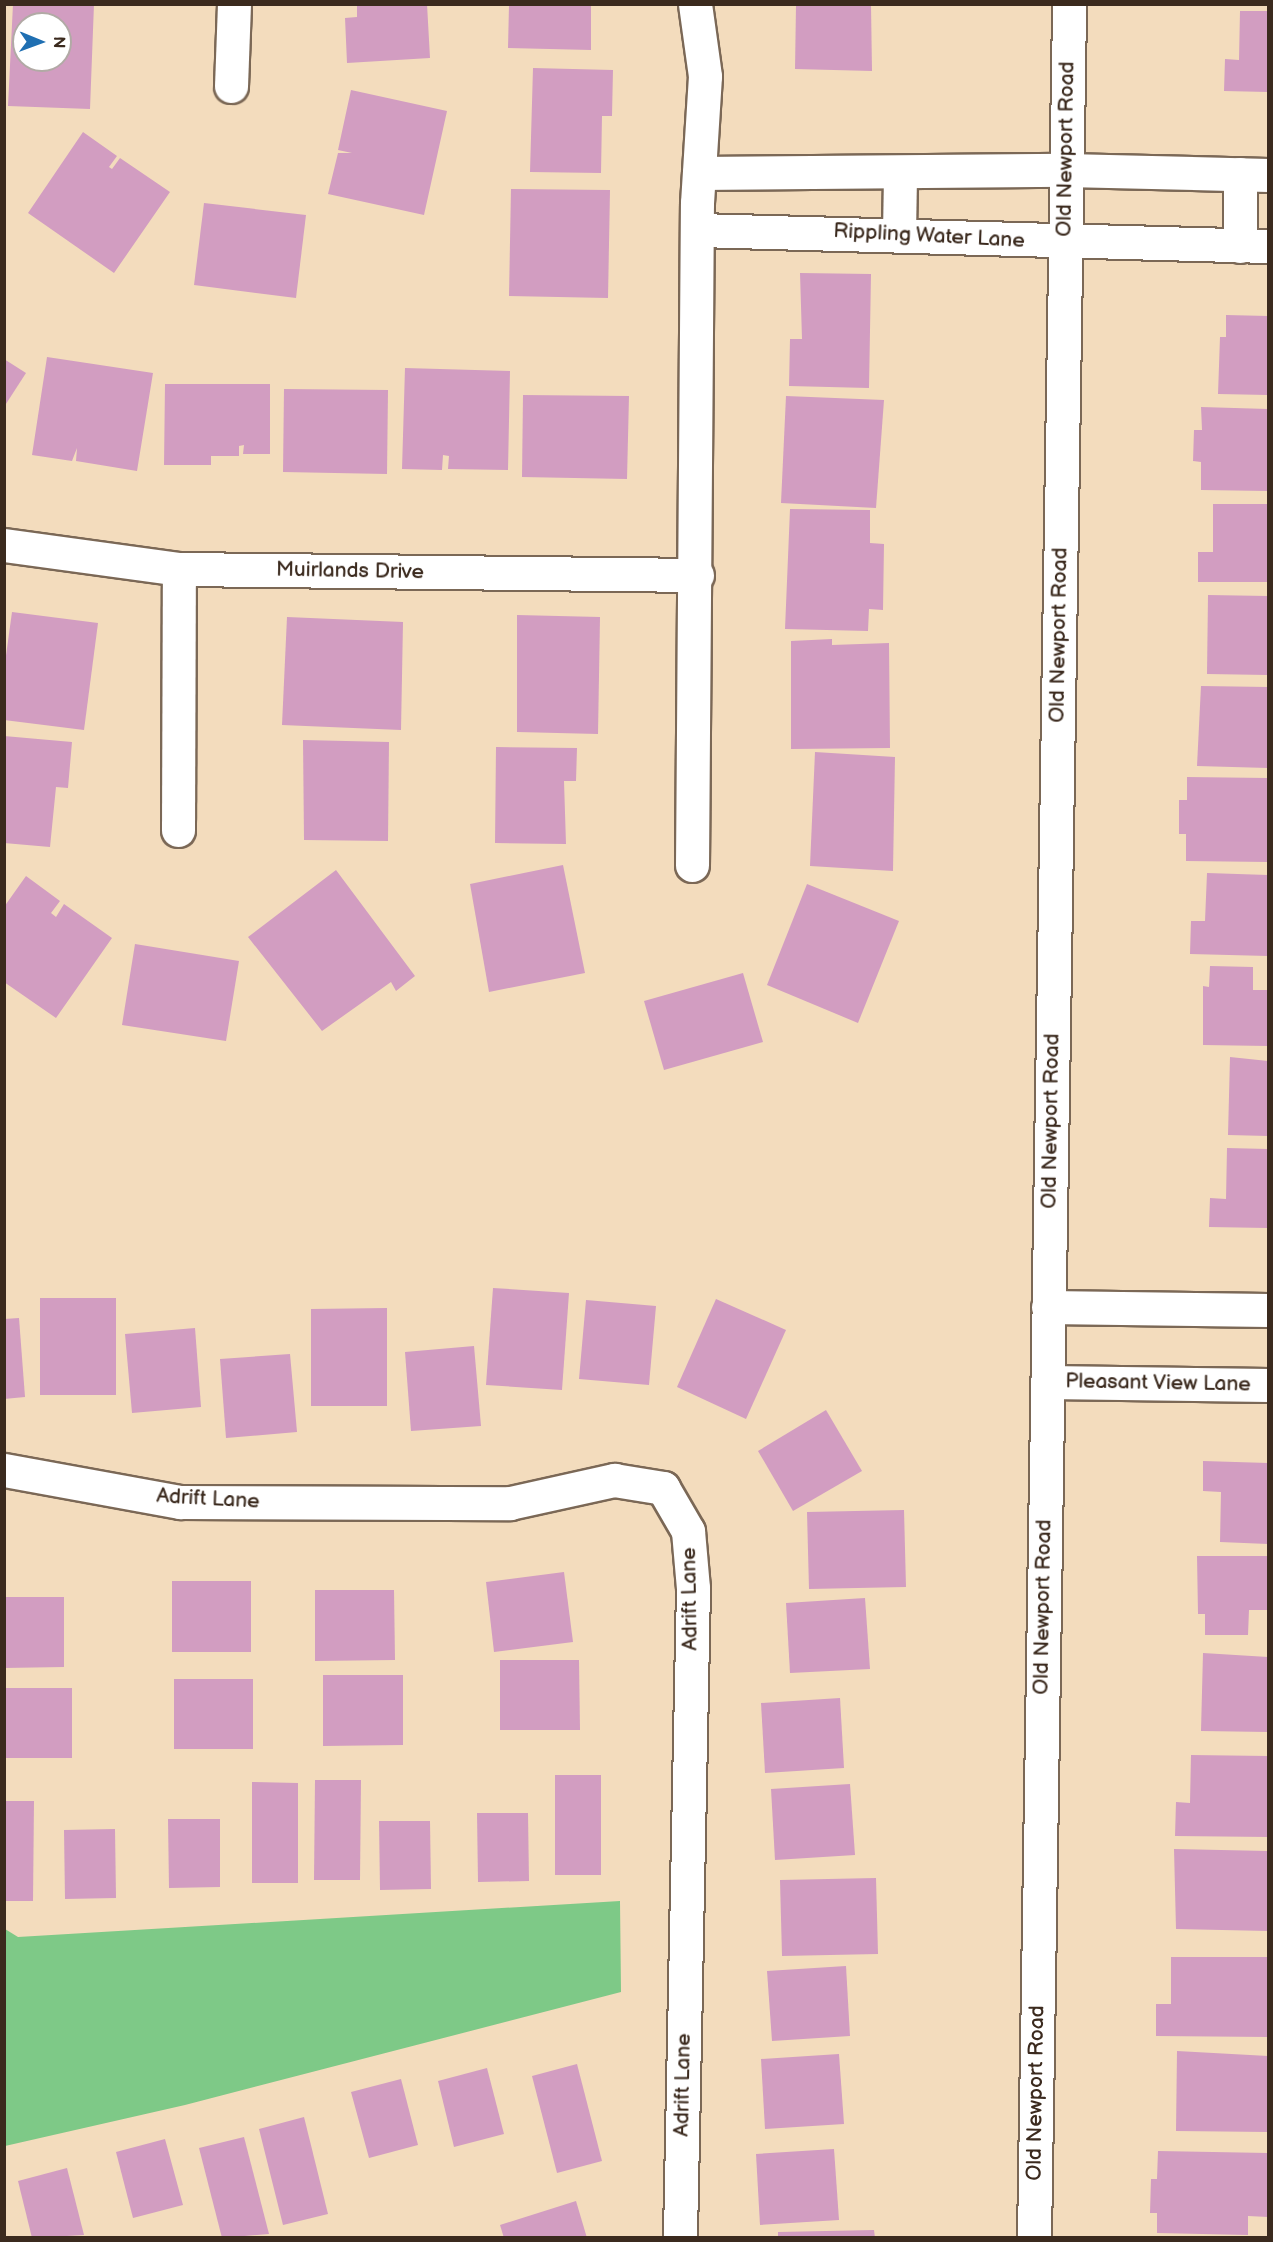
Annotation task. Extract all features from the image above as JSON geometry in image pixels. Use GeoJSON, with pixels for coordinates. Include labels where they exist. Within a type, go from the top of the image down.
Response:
{"type":"FeatureCollection","features":[{"type":"Feature","properties":{"kind":"street"},"geometry":{"type":"LineString","coordinates":[[231,86],[234,4]]}},
{"type":"Feature","properties":{"kind":"street"},"geometry":{"type":"LineString","coordinates":[[692,865],[697,575],[698,230],[705,76],[694,4]]}},
{"type":"Feature","properties":{"kind":"street","name":"Old Newport Road"},"geometry":{"type":"LineString","coordinates":[[1034,2238],[1069,4]]}},
{"type":"Feature","properties":{"kind":"street"},"geometry":{"type":"LineString","coordinates":[[699,173],[1066,171],[1254,174],[1254,246]]}},
{"type":"Feature","properties":{"kind":"street"},"geometry":{"type":"LineString","coordinates":[[899,233],[900,173]]}},
{"type":"Feature","properties":{"kind":"street","name":"Rippling Water Lane"},"geometry":{"type":"LineString","coordinates":[[698,230],[899,233],[1065,243],[1254,246]]}},
{"type":"Feature","properties":{"kind":"street","name":"Muirlands Drive"},"geometry":{"type":"LineString","coordinates":[[4,545],[179,569],[697,575]]}},
{"type":"Feature","properties":{"kind":"street"},"geometry":{"type":"LineString","coordinates":[[178,830],[179,569]]}},
{"type":"Feature","properties":{"kind":"street"},"geometry":{"type":"LineString","coordinates":[[1048,1307],[1269,1310]]}},
{"type":"Feature","properties":{"kind":"street","name":"Pleasant View Lane"},"geometry":{"type":"LineString","coordinates":[[1047,1382],[1269,1385]]}},
{"type":"Feature","properties":{"kind":"street","name":"Adrift Lane"},"geometry":{"type":"LineString","coordinates":[[4,1470],[180,1502],[510,1503],[614,1480],[663,1488],[688,1532],[693,1588],[680,2238]]}},
{"type":"Feature","properties":{"kind":"green space"},"geometry":{"type":"Polygon","coordinates":[[[620,1901],[621,1992],[185,2105],[5,2146],[5,1929],[18,1937],[620,1901]]]}},
{"type":"Feature","properties":{"kind":"building"},"geometry":{"type":"Polygon","coordinates":[[[13,4],[94,4],[90,109],[8,106],[12,24],[12,72],[72,72],[72,12],[13,12],[13,4]]]}},
{"type":"Feature","properties":{"kind":"building"},"geometry":{"type":"Polygon","coordinates":[[[357,4],[427,4],[430,58],[347,63],[345,18],[357,17],[357,4]]]}},
{"type":"Feature","properties":{"kind":"building"},"geometry":{"type":"Polygon","coordinates":[[[509,5],[591,5],[591,50],[508,48],[509,5]]]}},
{"type":"Feature","properties":{"kind":"building"},"geometry":{"type":"Polygon","coordinates":[[[796,5],[871,5],[872,71],[795,69],[796,5]]]}},
{"type":"Feature","properties":{"kind":"building"},"geometry":{"type":"Polygon","coordinates":[[[1240,11],[1268,11],[1268,92],[1224,91],[1225,59],[1239,60],[1240,11]]]}},
{"type":"Feature","properties":{"kind":"building"},"geometry":{"type":"Polygon","coordinates":[[[533,68],[613,70],[612,116],[602,116],[601,173],[530,172],[533,68]]]}},
{"type":"Feature","properties":{"kind":"building"},"geometry":{"type":"Polygon","coordinates":[[[351,90],[447,111],[424,215],[328,194],[338,153],[352,153],[338,150],[351,90]]]}},
{"type":"Feature","properties":{"kind":"building"},"geometry":{"type":"Polygon","coordinates":[[[83,132],[117,156],[109,167],[112,169],[120,158],[170,192],[114,273],[28,213],[83,132]]]}},
{"type":"Feature","properties":{"kind":"building"},"geometry":{"type":"Polygon","coordinates":[[[511,189],[610,190],[608,298],[509,296],[511,189]]]}},
{"type":"Feature","properties":{"kind":"building"},"geometry":{"type":"Polygon","coordinates":[[[204,203],[306,215],[296,298],[194,285],[204,203]]]}},
{"type":"Feature","properties":{"kind":"building"},"geometry":{"type":"Polygon","coordinates":[[[800,273],[871,274],[869,388],[789,386],[790,339],[802,339],[800,273]]]}},
{"type":"Feature","properties":{"kind":"building"},"geometry":{"type":"Polygon","coordinates":[[[1226,315],[1268,316],[1268,395],[1218,394],[1220,337],[1226,337],[1226,315]]]}},
{"type":"Feature","properties":{"kind":"building"},"geometry":{"type":"Polygon","coordinates":[[[47,357],[153,373],[137,471],[76,461],[77,448],[72,461],[32,455],[47,357]]]}},
{"type":"Feature","properties":{"kind":"building"},"geometry":{"type":"Polygon","coordinates":[[[4,359],[26,373],[4,407],[4,359]]]}},
{"type":"Feature","properties":{"kind":"building"},"geometry":{"type":"Polygon","coordinates":[[[405,368],[510,371],[508,470],[448,469],[449,456],[443,455],[442,470],[402,469],[405,368]]]}},
{"type":"Feature","properties":{"kind":"building"},"geometry":{"type":"Polygon","coordinates":[[[165,384],[270,384],[270,454],[243,454],[244,445],[239,446],[239,456],[211,456],[211,465],[164,465],[165,384]]]}},
{"type":"Feature","properties":{"kind":"building"},"geometry":{"type":"Polygon","coordinates":[[[284,389],[388,390],[387,474],[283,472],[284,389]]]}},
{"type":"Feature","properties":{"kind":"building"},"geometry":{"type":"Polygon","coordinates":[[[523,395],[629,396],[627,479],[522,477],[523,395]]]}},
{"type":"Feature","properties":{"kind":"building"},"geometry":{"type":"Polygon","coordinates":[[[786,396],[884,400],[876,508],[781,503],[786,396]]]}},
{"type":"Feature","properties":{"kind":"building"},"geometry":{"type":"Polygon","coordinates":[[[1201,407],[1268,409],[1268,491],[1201,490],[1201,462],[1193,461],[1194,430],[1202,430],[1201,407]]]}},
{"type":"Feature","properties":{"kind":"building"},"geometry":{"type":"Polygon","coordinates":[[[1213,504],[1268,504],[1268,582],[1198,582],[1198,552],[1213,552],[1213,504]]]}},
{"type":"Feature","properties":{"kind":"building"},"geometry":{"type":"Polygon","coordinates":[[[790,509],[870,510],[870,543],[884,544],[883,610],[869,609],[868,631],[785,629],[790,509]]]}},
{"type":"Feature","properties":{"kind":"building"},"geometry":{"type":"Polygon","coordinates":[[[1208,595],[1268,596],[1268,675],[1207,674],[1208,595]]]}},
{"type":"Feature","properties":{"kind":"building"},"geometry":{"type":"Polygon","coordinates":[[[12,612],[98,623],[84,730],[4,720],[4,670],[12,612]]]}},
{"type":"Feature","properties":{"kind":"building"},"geometry":{"type":"Polygon","coordinates":[[[517,615],[600,617],[598,734],[517,732],[517,615]]]}},
{"type":"Feature","properties":{"kind":"building"},"geometry":{"type":"Polygon","coordinates":[[[287,617],[403,622],[401,730],[282,725],[287,617]]]}},
{"type":"Feature","properties":{"kind":"building"},"geometry":{"type":"Polygon","coordinates":[[[832,639],[832,645],[889,643],[890,748],[791,749],[791,641],[832,639]]]}},
{"type":"Feature","properties":{"kind":"building"},"geometry":{"type":"Polygon","coordinates":[[[1201,686],[1268,687],[1268,768],[1197,766],[1201,686]]]}},
{"type":"Feature","properties":{"kind":"building"},"geometry":{"type":"Polygon","coordinates":[[[4,736],[72,742],[68,788],[56,787],[50,847],[4,843],[4,736]]]}},
{"type":"Feature","properties":{"kind":"building"},"geometry":{"type":"Polygon","coordinates":[[[303,740],[389,742],[388,841],[304,840],[303,740]]]}},
{"type":"Feature","properties":{"kind":"building"},"geometry":{"type":"Polygon","coordinates":[[[496,747],[577,748],[576,781],[564,781],[566,844],[495,843],[496,747]]]}},
{"type":"Feature","properties":{"kind":"building"},"geometry":{"type":"Polygon","coordinates":[[[815,752],[895,757],[893,871],[810,866],[815,752]]]}},
{"type":"Feature","properties":{"kind":"building"},"geometry":{"type":"Polygon","coordinates":[[[1187,777],[1268,778],[1268,862],[1186,861],[1186,834],[1179,834],[1179,800],[1187,800],[1187,777]]]}},
{"type":"Feature","properties":{"kind":"building"},"geometry":{"type":"Polygon","coordinates":[[[563,865],[585,973],[489,992],[470,884],[563,865]]]}},
{"type":"Feature","properties":{"kind":"building"},"geometry":{"type":"Polygon","coordinates":[[[336,870],[415,976],[396,991],[391,982],[322,1031],[248,937],[336,870]]]}},
{"type":"Feature","properties":{"kind":"building"},"geometry":{"type":"Polygon","coordinates":[[[1207,873],[1268,875],[1268,956],[1190,954],[1191,921],[1205,921],[1207,873]]]}},
{"type":"Feature","properties":{"kind":"building"},"geometry":{"type":"Polygon","coordinates":[[[26,876],[60,901],[51,913],[56,917],[64,904],[112,938],[56,1018],[4,982],[4,907],[26,876]]]}},
{"type":"Feature","properties":{"kind":"building"},"geometry":{"type":"Polygon","coordinates":[[[807,884],[899,921],[858,1023],[767,985],[807,884]]]}},
{"type":"Feature","properties":{"kind":"building"},"geometry":{"type":"Polygon","coordinates":[[[135,944],[239,961],[226,1041],[122,1025],[135,944]]]}},
{"type":"Feature","properties":{"kind":"building"},"geometry":{"type":"Polygon","coordinates":[[[1210,966],[1253,967],[1253,990],[1268,990],[1268,1046],[1203,1045],[1203,986],[1209,987],[1210,966]]]}},
{"type":"Feature","properties":{"kind":"building"},"geometry":{"type":"Polygon","coordinates":[[[743,973],[763,1042],[664,1070],[644,1001],[743,973]]]}},
{"type":"Feature","properties":{"kind":"building"},"geometry":{"type":"Polygon","coordinates":[[[1230,1057],[1268,1061],[1268,1136],[1228,1135],[1230,1057]]]}},
{"type":"Feature","properties":{"kind":"building"},"geometry":{"type":"Polygon","coordinates":[[[1227,1148],[1268,1149],[1268,1228],[1209,1227],[1210,1198],[1226,1199],[1227,1148]]]}},
{"type":"Feature","properties":{"kind":"building"},"geometry":{"type":"Polygon","coordinates":[[[493,1288],[569,1293],[562,1390],[486,1385],[493,1288]]]}},
{"type":"Feature","properties":{"kind":"building"},"geometry":{"type":"Polygon","coordinates":[[[40,1298],[116,1298],[116,1395],[40,1395],[40,1298]]]}},
{"type":"Feature","properties":{"kind":"building"},"geometry":{"type":"Polygon","coordinates":[[[716,1299],[786,1330],[746,1419],[677,1387],[716,1299]]]}},
{"type":"Feature","properties":{"kind":"building"},"geometry":{"type":"Polygon","coordinates":[[[586,1300],[656,1306],[649,1385],[579,1379],[586,1300]]]}},
{"type":"Feature","properties":{"kind":"building"},"geometry":{"type":"Polygon","coordinates":[[[387,1308],[387,1406],[311,1406],[311,1309],[387,1308]]]}},
{"type":"Feature","properties":{"kind":"building"},"geometry":{"type":"Polygon","coordinates":[[[19,1318],[25,1397],[4,1399],[4,1319],[19,1318]]]}},
{"type":"Feature","properties":{"kind":"building"},"geometry":{"type":"Polygon","coordinates":[[[195,1328],[201,1407],[132,1413],[125,1334],[195,1328]]]}},
{"type":"Feature","properties":{"kind":"building"},"geometry":{"type":"Polygon","coordinates":[[[474,1346],[481,1426],[411,1431],[405,1352],[474,1346]]]}},
{"type":"Feature","properties":{"kind":"building"},"geometry":{"type":"Polygon","coordinates":[[[290,1354],[297,1432],[226,1438],[220,1359],[290,1354]]]}},
{"type":"Feature","properties":{"kind":"building"},"geometry":{"type":"Polygon","coordinates":[[[826,1410],[862,1471],[793,1511],[758,1451],[826,1410]]]}},
{"type":"Feature","properties":{"kind":"building"},"geometry":{"type":"Polygon","coordinates":[[[1203,1461],[1268,1463],[1268,1544],[1220,1542],[1221,1492],[1203,1491],[1203,1461]]]}},
{"type":"Feature","properties":{"kind":"building"},"geometry":{"type":"Polygon","coordinates":[[[904,1510],[906,1587],[809,1589],[807,1512],[904,1510]]]}},
{"type":"Feature","properties":{"kind":"building"},"geometry":{"type":"Polygon","coordinates":[[[1197,1556],[1268,1556],[1268,1610],[1249,1610],[1248,1635],[1205,1635],[1205,1614],[1198,1614],[1197,1556]]]}},
{"type":"Feature","properties":{"kind":"building"},"geometry":{"type":"Polygon","coordinates":[[[564,1572],[573,1642],[494,1652],[486,1582],[564,1572]]]}},
{"type":"Feature","properties":{"kind":"building"},"geometry":{"type":"Polygon","coordinates":[[[172,1581],[251,1581],[251,1652],[172,1652],[172,1581]]]}},
{"type":"Feature","properties":{"kind":"building"},"geometry":{"type":"Polygon","coordinates":[[[315,1590],[394,1590],[395,1660],[315,1661],[315,1590]]]}},
{"type":"Feature","properties":{"kind":"building"},"geometry":{"type":"Polygon","coordinates":[[[4,1597],[64,1597],[64,1667],[4,1668],[4,1597]]]}},
{"type":"Feature","properties":{"kind":"building"},"geometry":{"type":"Polygon","coordinates":[[[865,1598],[870,1669],[790,1673],[786,1603],[865,1598]]]}},
{"type":"Feature","properties":{"kind":"building"},"geometry":{"type":"Polygon","coordinates":[[[1203,1653],[1268,1657],[1268,1732],[1201,1731],[1203,1653]]]}},
{"type":"Feature","properties":{"kind":"building"},"geometry":{"type":"Polygon","coordinates":[[[500,1660],[579,1660],[580,1730],[500,1730],[500,1660]]]}},
{"type":"Feature","properties":{"kind":"building"},"geometry":{"type":"Polygon","coordinates":[[[323,1675],[403,1675],[403,1745],[323,1746],[323,1675]]]}},
{"type":"Feature","properties":{"kind":"building"},"geometry":{"type":"Polygon","coordinates":[[[174,1679],[253,1679],[253,1749],[174,1749],[174,1679]]]}},
{"type":"Feature","properties":{"kind":"building"},"geometry":{"type":"Polygon","coordinates":[[[4,1688],[72,1688],[72,1758],[4,1758],[4,1688]]]}},
{"type":"Feature","properties":{"kind":"building"},"geometry":{"type":"Polygon","coordinates":[[[840,1698],[844,1768],[765,1773],[761,1703],[840,1698]]]}},
{"type":"Feature","properties":{"kind":"building"},"geometry":{"type":"Polygon","coordinates":[[[1191,1755],[1268,1756],[1268,1837],[1175,1836],[1176,1802],[1190,1803],[1191,1755]]]}},
{"type":"Feature","properties":{"kind":"building"},"geometry":{"type":"Polygon","coordinates":[[[555,1775],[601,1775],[601,1875],[555,1875],[555,1775]]]}},
{"type":"Feature","properties":{"kind":"building"},"geometry":{"type":"Polygon","coordinates":[[[315,1780],[361,1780],[360,1880],[314,1880],[315,1780]]]}},
{"type":"Feature","properties":{"kind":"building"},"geometry":{"type":"Polygon","coordinates":[[[252,1782],[298,1783],[298,1883],[252,1883],[252,1782]]]}},
{"type":"Feature","properties":{"kind":"building"},"geometry":{"type":"Polygon","coordinates":[[[850,1784],[855,1855],[775,1860],[771,1789],[850,1784]]]}},
{"type":"Feature","properties":{"kind":"building"},"geometry":{"type":"Polygon","coordinates":[[[4,1801],[34,1801],[33,1901],[4,1901],[4,1801]]]}},
{"type":"Feature","properties":{"kind":"building"},"geometry":{"type":"Polygon","coordinates":[[[477,1813],[528,1813],[529,1881],[478,1882],[477,1813]]]}},
{"type":"Feature","properties":{"kind":"building"},"geometry":{"type":"Polygon","coordinates":[[[168,1819],[220,1819],[220,1887],[169,1888],[168,1819]]]}},
{"type":"Feature","properties":{"kind":"building"},"geometry":{"type":"Polygon","coordinates":[[[379,1821],[430,1821],[431,1889],[380,1890],[379,1821]]]}},
{"type":"Feature","properties":{"kind":"building"},"geometry":{"type":"Polygon","coordinates":[[[115,1829],[116,1898],[65,1899],[64,1830],[115,1829]]]}},
{"type":"Feature","properties":{"kind":"building"},"geometry":{"type":"Polygon","coordinates":[[[1174,1849],[1268,1851],[1268,1931],[1176,1929],[1174,1849]]]}},
{"type":"Feature","properties":{"kind":"building"},"geometry":{"type":"Polygon","coordinates":[[[876,1878],[878,1954],[782,1956],[780,1880],[876,1878]]]}},
{"type":"Feature","properties":{"kind":"building"},"geometry":{"type":"Polygon","coordinates":[[[1171,1957],[1268,1957],[1268,2037],[1156,2036],[1156,2004],[1171,2004],[1171,1957]]]}},
{"type":"Feature","properties":{"kind":"building"},"geometry":{"type":"Polygon","coordinates":[[[846,1966],[850,2036],[772,2041],[767,1971],[846,1966]]]}},
{"type":"Feature","properties":{"kind":"building"},"geometry":{"type":"Polygon","coordinates":[[[1177,2051],[1268,2056],[1268,2132],[1176,2131],[1177,2051]]]}},
{"type":"Feature","properties":{"kind":"building"},"geometry":{"type":"Polygon","coordinates":[[[839,2054],[844,2124],[765,2129],[761,2059],[839,2054]]]}},
{"type":"Feature","properties":{"kind":"building"},"geometry":{"type":"Polygon","coordinates":[[[577,2064],[602,2161],[557,2173],[532,2076],[577,2064]]]}},
{"type":"Feature","properties":{"kind":"building"},"geometry":{"type":"Polygon","coordinates":[[[487,2068],[504,2134],[454,2147],[438,2081],[487,2068]]]}},
{"type":"Feature","properties":{"kind":"building"},"geometry":{"type":"Polygon","coordinates":[[[401,2079],[418,2145],[369,2158],[351,2092],[401,2079]]]}},
{"type":"Feature","properties":{"kind":"building"},"geometry":{"type":"Polygon","coordinates":[[[304,2117],[328,2214],[283,2225],[259,2129],[304,2117]]]}},
{"type":"Feature","properties":{"kind":"building"},"geometry":{"type":"Polygon","coordinates":[[[244,2137],[269,2234],[222,2238],[199,2148],[244,2137]]]}},
{"type":"Feature","properties":{"kind":"building"},"geometry":{"type":"Polygon","coordinates":[[[165,2139],[183,2205],[133,2218],[116,2152],[165,2139]]]}},
{"type":"Feature","properties":{"kind":"building"},"geometry":{"type":"Polygon","coordinates":[[[834,2149],[839,2220],[760,2225],[756,2154],[834,2149]]]}},
{"type":"Feature","properties":{"kind":"building"},"geometry":{"type":"Polygon","coordinates":[[[1158,2151],[1268,2153],[1268,2217],[1248,2216],[1248,2235],[1157,2233],[1157,2213],[1150,2213],[1151,2179],[1157,2179],[1158,2151]]]}},
{"type":"Feature","properties":{"kind":"building"},"geometry":{"type":"Polygon","coordinates":[[[67,2168],[84,2235],[32,2238],[18,2181],[67,2168]]]}},
{"type":"Feature","properties":{"kind":"building"},"geometry":{"type":"Polygon","coordinates":[[[576,2201],[587,2238],[504,2238],[500,2225],[576,2201]]]}},
{"type":"Feature","properties":{"kind":"building"},"geometry":{"type":"Polygon","coordinates":[[[874,2230],[875,2238],[778,2238],[778,2232],[874,2230]]]}}]}
